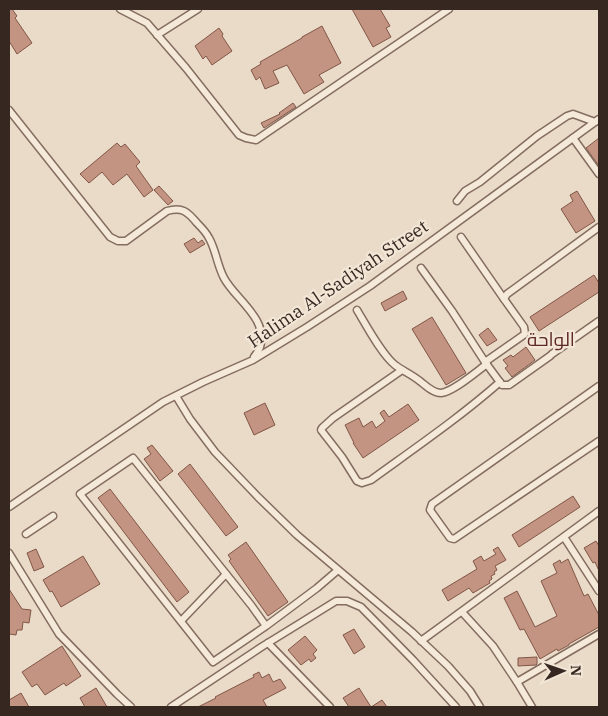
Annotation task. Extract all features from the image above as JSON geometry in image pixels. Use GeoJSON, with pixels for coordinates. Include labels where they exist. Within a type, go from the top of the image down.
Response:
{"type":"FeatureCollection","features":[{"type":"Feature","properties":{"kind":"street"},"geometry":{"type":"LineString","coordinates":[[120,9],[147,23],[239,134],[256,140],[448,9]]}},
{"type":"Feature","properties":{"kind":"street"},"geometry":{"type":"LineString","coordinates":[[157,35],[198,9]]}},
{"type":"Feature","properties":{"kind":"street"},"geometry":{"type":"LineString","coordinates":[[9,110],[110,237],[118,242],[126,241],[167,211],[174,209],[183,210],[190,214],[208,237],[224,278],[247,306],[260,329],[260,348],[253,360]]}},
{"type":"Feature","properties":{"kind":"street"},"geometry":{"type":"LineString","coordinates":[[457,201],[465,191],[480,182],[537,136],[567,116],[574,114],[597,120]]}},
{"type":"Feature","properties":{"kind":"street","name":"Halima Al-Sadiyah Street"},"geometry":{"type":"LineString","coordinates":[[9,507],[163,402],[253,360],[370,286],[597,120]]}},
{"type":"Feature","properties":{"kind":"street"},"geometry":{"type":"LineString","coordinates":[[573,138],[599,174]]}},
{"type":"Feature","properties":{"kind":"street"},"geometry":{"type":"LineString","coordinates":[[504,299],[507,294],[599,227]]}},
{"type":"Feature","properties":{"kind":"street"},"geometry":{"type":"LineString","coordinates":[[357,310],[393,364],[437,392],[447,391],[460,383],[525,334],[523,324],[461,237]]}},
{"type":"Feature","properties":{"kind":"street"},"geometry":{"type":"LineString","coordinates":[[421,268],[503,385],[509,385],[599,321]]}},
{"type":"Feature","properties":{"kind":"street"},"geometry":{"type":"LineString","coordinates":[[402,370],[333,418],[321,430],[342,457],[357,481],[362,484],[431,437],[470,408],[500,382]]}},
{"type":"Feature","properties":{"kind":"street"},"geometry":{"type":"LineString","coordinates":[[599,386],[432,504],[430,510],[450,538],[454,539],[599,441]]}},
{"type":"Feature","properties":{"kind":"street"},"geometry":{"type":"LineString","coordinates":[[176,396],[190,420],[215,452],[246,484],[297,535],[421,641],[454,672],[470,691],[480,707]]}},
{"type":"Feature","properties":{"kind":"street"},"geometry":{"type":"LineString","coordinates":[[266,626],[133,458],[80,494],[213,662],[266,626],[338,570]]}},
{"type":"Feature","properties":{"kind":"street"},"geometry":{"type":"LineString","coordinates":[[421,641],[599,511]]}},
{"type":"Feature","properties":{"kind":"street"},"geometry":{"type":"LineString","coordinates":[[26,534],[53,516]]}},
{"type":"Feature","properties":{"kind":"street"},"geometry":{"type":"LineString","coordinates":[[564,537],[599,591]]}},
{"type":"Feature","properties":{"kind":"street"},"geometry":{"type":"LineString","coordinates":[[9,553],[59,634],[131,707]]}},
{"type":"Feature","properties":{"kind":"street"},"geometry":{"type":"LineString","coordinates":[[181,621],[226,574]]}},
{"type":"Feature","properties":{"kind":"street"},"geometry":{"type":"LineString","coordinates":[[171,707],[336,601],[347,601],[361,607],[456,707]]}},
{"type":"Feature","properties":{"kind":"street"},"geometry":{"type":"LineString","coordinates":[[462,612],[493,646],[532,707]]}},
{"type":"Feature","properties":{"kind":"street"},"geometry":{"type":"LineString","coordinates":[[517,682],[599,634]]}},
{"type":"Feature","properties":{"kind":"street"},"geometry":{"type":"LineString","coordinates":[[268,643],[330,707]]}},
{"type":"Feature","properties":{"kind":"building"},"geometry":{"type":"Polygon","coordinates":[[[9,9],[12,9],[17,16],[15,18],[32,43],[17,54],[9,41],[9,9]]]}},
{"type":"Feature","properties":{"kind":"building"},"geometry":{"type":"Polygon","coordinates":[[[352,9],[380,9],[390,26],[386,28],[391,37],[373,47],[352,9]]]}},
{"type":"Feature","properties":{"kind":"building"},"geometry":{"type":"Polygon","coordinates":[[[322,26],[341,63],[319,75],[324,82],[304,94],[287,65],[273,71],[279,83],[265,89],[260,77],[256,80],[251,70],[261,64],[260,62],[322,26]]]}},
{"type":"Feature","properties":{"kind":"building"},"geometry":{"type":"Polygon","coordinates":[[[219,28],[232,51],[212,65],[206,56],[203,59],[195,46],[219,28]]]}},
{"type":"Feature","properties":{"kind":"building"},"geometry":{"type":"Polygon","coordinates":[[[293,103],[296,107],[264,128],[261,123],[280,114],[293,103]]]}},
{"type":"Feature","properties":{"kind":"building"},"geometry":{"type":"Polygon","coordinates":[[[599,138],[599,166],[586,148],[599,138]]]}},
{"type":"Feature","properties":{"kind":"building"},"geometry":{"type":"Polygon","coordinates":[[[117,143],[121,147],[125,144],[140,162],[136,166],[153,190],[144,197],[127,174],[113,185],[102,172],[89,183],[80,174],[117,143]]]}},
{"type":"Feature","properties":{"kind":"building"},"geometry":{"type":"Polygon","coordinates":[[[159,186],[173,201],[168,205],[154,190],[159,186]]]}},
{"type":"Feature","properties":{"kind":"building"},"geometry":{"type":"Polygon","coordinates":[[[577,191],[595,221],[576,233],[561,209],[573,201],[570,195],[577,191]]]}},
{"type":"Feature","properties":{"kind":"building"},"geometry":{"type":"Polygon","coordinates":[[[194,238],[198,243],[202,240],[205,244],[190,253],[184,244],[194,238]]]}},
{"type":"Feature","properties":{"kind":"building"},"geometry":{"type":"Polygon","coordinates":[[[594,275],[599,283],[599,292],[539,331],[530,317],[594,275]]]}},
{"type":"Feature","properties":{"kind":"building"},"geometry":{"type":"Polygon","coordinates":[[[403,291],[407,299],[385,311],[381,303],[403,291]]]}},
{"type":"Feature","properties":{"kind":"building"},"geometry":{"type":"Polygon","coordinates":[[[432,317],[466,373],[446,385],[412,329],[432,317]]]}},
{"type":"Feature","properties":{"kind":"building"},"geometry":{"type":"Polygon","coordinates":[[[488,328],[497,340],[487,346],[479,335],[488,328]]]}},
{"type":"Feature","properties":{"kind":"building"},"geometry":{"type":"Polygon","coordinates":[[[526,347],[535,360],[512,377],[505,368],[508,366],[503,360],[511,355],[513,357],[526,347]]]}},
{"type":"Feature","properties":{"kind":"building"},"geometry":{"type":"Polygon","coordinates":[[[265,403],[275,425],[254,435],[244,413],[265,403]]]}},
{"type":"Feature","properties":{"kind":"building"},"geometry":{"type":"Polygon","coordinates":[[[408,404],[419,420],[363,458],[353,443],[345,425],[359,418],[363,427],[372,421],[376,428],[385,421],[380,413],[384,410],[389,417],[408,404]]]}},
{"type":"Feature","properties":{"kind":"building"},"geometry":{"type":"Polygon","coordinates":[[[152,445],[173,471],[160,481],[144,459],[151,454],[147,448],[152,445]]]}},
{"type":"Feature","properties":{"kind":"building"},"geometry":{"type":"Polygon","coordinates":[[[190,464],[238,527],[226,536],[178,474],[190,464]]]}},
{"type":"Feature","properties":{"kind":"building"},"geometry":{"type":"Polygon","coordinates":[[[110,489],[189,592],[177,602],[98,498],[110,489]]]}},
{"type":"Feature","properties":{"kind":"building"},"geometry":{"type":"Polygon","coordinates":[[[573,496],[580,507],[519,547],[512,535],[573,496]]]}},
{"type":"Feature","properties":{"kind":"building"},"geometry":{"type":"Polygon","coordinates":[[[596,541],[599,546],[599,571],[595,562],[593,563],[584,548],[596,541]]]}},
{"type":"Feature","properties":{"kind":"building"},"geometry":{"type":"Polygon","coordinates":[[[246,542],[288,602],[268,616],[229,561],[231,559],[228,555],[246,542]]]}},
{"type":"Feature","properties":{"kind":"building"},"geometry":{"type":"Polygon","coordinates":[[[498,547],[506,560],[495,566],[497,570],[491,576],[490,583],[473,593],[469,588],[448,601],[442,590],[477,569],[473,561],[481,556],[484,561],[496,554],[493,550],[498,547]]]}},
{"type":"Feature","properties":{"kind":"building"},"geometry":{"type":"Polygon","coordinates":[[[36,549],[44,567],[34,571],[27,553],[36,549]]]}},
{"type":"Feature","properties":{"kind":"building"},"geometry":{"type":"Polygon","coordinates":[[[83,556],[100,584],[61,607],[43,580],[83,556]]]}},
{"type":"Feature","properties":{"kind":"building"},"geometry":{"type":"Polygon","coordinates":[[[568,559],[584,596],[588,594],[599,615],[599,627],[558,651],[557,649],[540,659],[524,629],[520,630],[504,598],[517,591],[535,627],[557,616],[541,581],[557,573],[553,564],[560,560],[561,563],[568,559]]]}},
{"type":"Feature","properties":{"kind":"building"},"geometry":{"type":"Polygon","coordinates":[[[9,589],[22,609],[31,610],[29,623],[23,622],[22,630],[17,630],[16,635],[9,634],[9,589]]]}},
{"type":"Feature","properties":{"kind":"building"},"geometry":{"type":"Polygon","coordinates":[[[354,629],[365,647],[354,654],[343,635],[354,629]]]}},
{"type":"Feature","properties":{"kind":"building"},"geometry":{"type":"Polygon","coordinates":[[[305,636],[317,650],[313,654],[316,658],[311,662],[309,659],[301,665],[288,650],[305,636]]]}},
{"type":"Feature","properties":{"kind":"building"},"geometry":{"type":"Polygon","coordinates":[[[62,646],[81,676],[66,686],[64,683],[45,695],[37,684],[32,687],[22,672],[62,646]]]}},
{"type":"Feature","properties":{"kind":"building"},"geometry":{"type":"Polygon","coordinates":[[[537,657],[536,665],[518,666],[518,658],[537,657]]]}},
{"type":"Feature","properties":{"kind":"building"},"geometry":{"type":"Polygon","coordinates":[[[259,672],[262,678],[269,674],[273,682],[280,679],[286,688],[263,700],[267,707],[198,707],[254,677],[253,675],[259,672]]]}},
{"type":"Feature","properties":{"kind":"building"},"geometry":{"type":"Polygon","coordinates":[[[96,688],[107,707],[85,707],[80,698],[96,688]]]}},
{"type":"Feature","properties":{"kind":"building"},"geometry":{"type":"Polygon","coordinates":[[[359,688],[371,707],[349,707],[343,698],[359,688]]]}},
{"type":"Feature","properties":{"kind":"building"},"geometry":{"type":"Polygon","coordinates":[[[21,693],[29,707],[9,707],[9,700],[21,693]]]}},
{"type":"Feature","properties":{"kind":"building"},"geometry":{"type":"Polygon","coordinates":[[[382,700],[387,707],[371,707],[382,700]]]}},
{"type":"Feature","properties":{"kind":"district","name":"الواحة"},"geometry":{"type":"Point","coordinates":[551,339]}}]}
